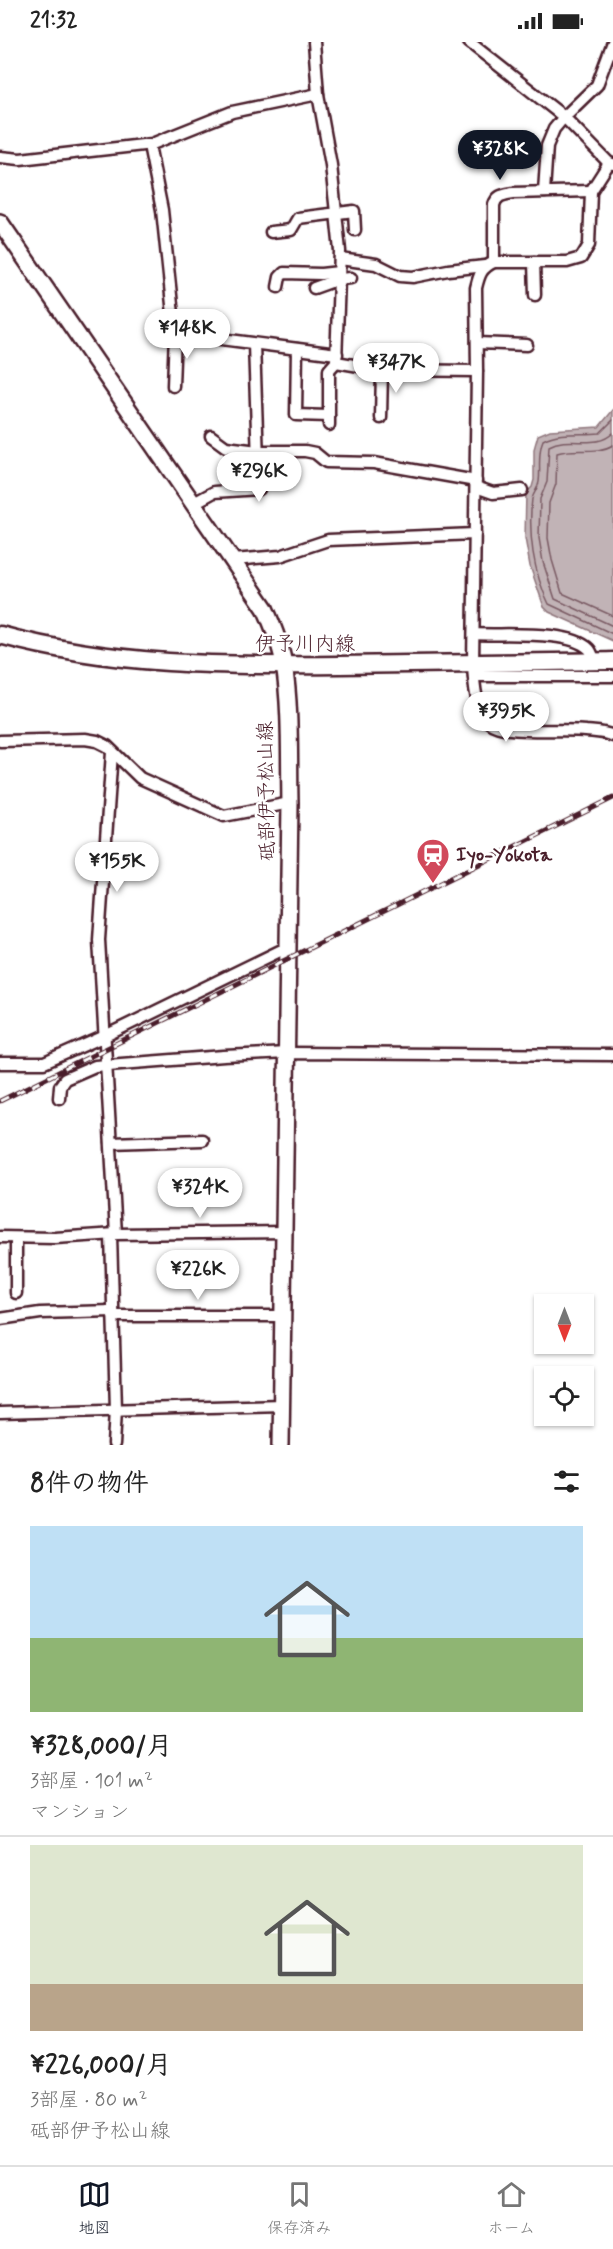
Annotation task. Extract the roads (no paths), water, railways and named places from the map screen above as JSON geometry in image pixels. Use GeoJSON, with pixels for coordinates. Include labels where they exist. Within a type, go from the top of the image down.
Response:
{"type":"FeatureCollection","features":[{"type":"Feature","properties":{"kind":"main road","name":"砥部伊予松山線"},"geometry":{"type":"LineString","coordinates":[[0,222],[265,608],[284,665],[290,803],[281,1445]]}},
{"type":"Feature","properties":{"kind":"main road","name":"伊予川内線"},"geometry":{"type":"LineString","coordinates":[[0,635],[68,651],[136,661],[474,670],[613,661]]}},
{"type":"Feature","properties":{"kind":"street"},"geometry":{"type":"LineString","coordinates":[[297,349],[296,416],[329,420],[329,370],[337,358],[340,259],[331,165],[318,94],[314,42]]}},
{"type":"Feature","properties":{"kind":"street"},"geometry":{"type":"LineString","coordinates":[[340,259],[376,264],[400,276],[413,277],[490,264],[573,261],[586,253],[589,245],[591,191],[611,164],[564,117],[469,42]]}},
{"type":"Feature","properties":{"kind":"street"},"geometry":{"type":"LineString","coordinates":[[544,192],[547,146],[554,129],[597,85],[613,42]]}},
{"type":"Feature","properties":{"kind":"street"},"geometry":{"type":"LineString","coordinates":[[0,157],[20,159],[149,145],[232,112],[318,94]]}},
{"type":"Feature","properties":{"kind":"street"},"geometry":{"type":"LineString","coordinates":[[149,145],[162,210],[175,333],[173,386]]}},
{"type":"Feature","properties":{"kind":"street"},"geometry":{"type":"LineString","coordinates":[[591,191],[513,193],[501,195],[495,199],[490,264],[481,271],[476,288],[474,670],[478,701],[483,714],[490,723],[508,729],[580,730],[613,736]]}},
{"type":"Feature","properties":{"kind":"street"},"geometry":{"type":"LineString","coordinates":[[271,232],[291,230],[298,218],[354,212],[355,230]]}},
{"type":"Feature","properties":{"kind":"street"},"geometry":{"type":"LineString","coordinates":[[534,262],[535,295]]}},
{"type":"Feature","properties":{"kind":"street"},"geometry":{"type":"LineString","coordinates":[[278,287],[280,277],[284,273],[351,278]]}},
{"type":"Feature","properties":{"kind":"street"},"geometry":{"type":"LineString","coordinates":[[314,288],[339,276]]}},
{"type":"Feature","properties":{"kind":"street"},"geometry":{"type":"LineString","coordinates":[[175,333],[297,349],[382,369],[477,371]]}},
{"type":"Feature","properties":{"kind":"street"},"geometry":{"type":"LineString","coordinates":[[477,343],[527,345]]}},
{"type":"Feature","properties":{"kind":"street"},"geometry":{"type":"LineString","coordinates":[[194,503],[214,492],[259,489],[254,344]]}},
{"type":"Feature","properties":{"kind":"street"},"geometry":{"type":"LineString","coordinates":[[381,418],[382,369]]}},
{"type":"Feature","properties":{"kind":"street"},"geometry":{"type":"LineString","coordinates":[[211,436],[226,447],[258,451],[305,451],[315,453],[326,462],[374,463],[476,484],[493,493],[522,490]]}},
{"type":"Feature","properties":{"kind":"street"},"geometry":{"type":"LineString","coordinates":[[233,560],[280,556],[328,540],[475,534]]}},
{"type":"Feature","properties":{"kind":"street"},"geometry":{"type":"LineString","coordinates":[[474,634],[555,635],[585,645],[591,651],[595,662]]}},
{"type":"Feature","properties":{"kind":"street"},"geometry":{"type":"LineString","coordinates":[[474,670],[613,676]]}},
{"type":"Feature","properties":{"kind":"street"},"geometry":{"type":"LineString","coordinates":[[0,741],[85,739],[98,741],[140,778],[224,816],[290,803]]}},
{"type":"Feature","properties":{"kind":"street"},"geometry":{"type":"LineString","coordinates":[[112,752],[99,940],[111,1143],[116,1409],[114,1445]]}},
{"type":"Feature","properties":{"kind":"street"},"geometry":{"type":"LineString","coordinates":[[0,1063],[44,1063],[105,1036],[288,947]]}},
{"type":"Feature","properties":{"kind":"street"},"geometry":{"type":"LineString","coordinates":[[59,1098],[60,1086],[65,1079],[86,1068],[224,1056],[287,1053],[613,1055]]}},
{"type":"Feature","properties":{"kind":"street"},"geometry":{"type":"LineString","coordinates":[[111,1143],[202,1140]]}},
{"type":"Feature","properties":{"kind":"street"},"geometry":{"type":"LineString","coordinates":[[0,1237],[55,1238],[285,1232]]}},
{"type":"Feature","properties":{"kind":"street"},"geometry":{"type":"LineString","coordinates":[[16,1238],[16,1293]]}},
{"type":"Feature","properties":{"kind":"street"},"geometry":{"type":"LineString","coordinates":[[0,1318],[40,1313],[284,1316]]}},
{"type":"Feature","properties":{"kind":"street"},"geometry":{"type":"LineString","coordinates":[[0,1413],[282,1405]]}},
{"type":"Feature","properties":{"kind":"water"},"geometry":{"type":"Polygon","coordinates":[[[613,410],[613,641],[549,612],[544,607],[530,566],[525,538],[526,493],[532,487],[534,480],[534,449],[538,435],[550,430],[599,427],[613,410]]]}},
{"type":"Feature","properties":{"kind":"railway"},"geometry":{"type":"LineString","coordinates":[[0,1101],[613,798]]}},
{"type":"Feature","properties":{"kind":"place","name":"Iyo-Yokota"},"geometry":{"type":"Point","coordinates":[433,884]}}]}
